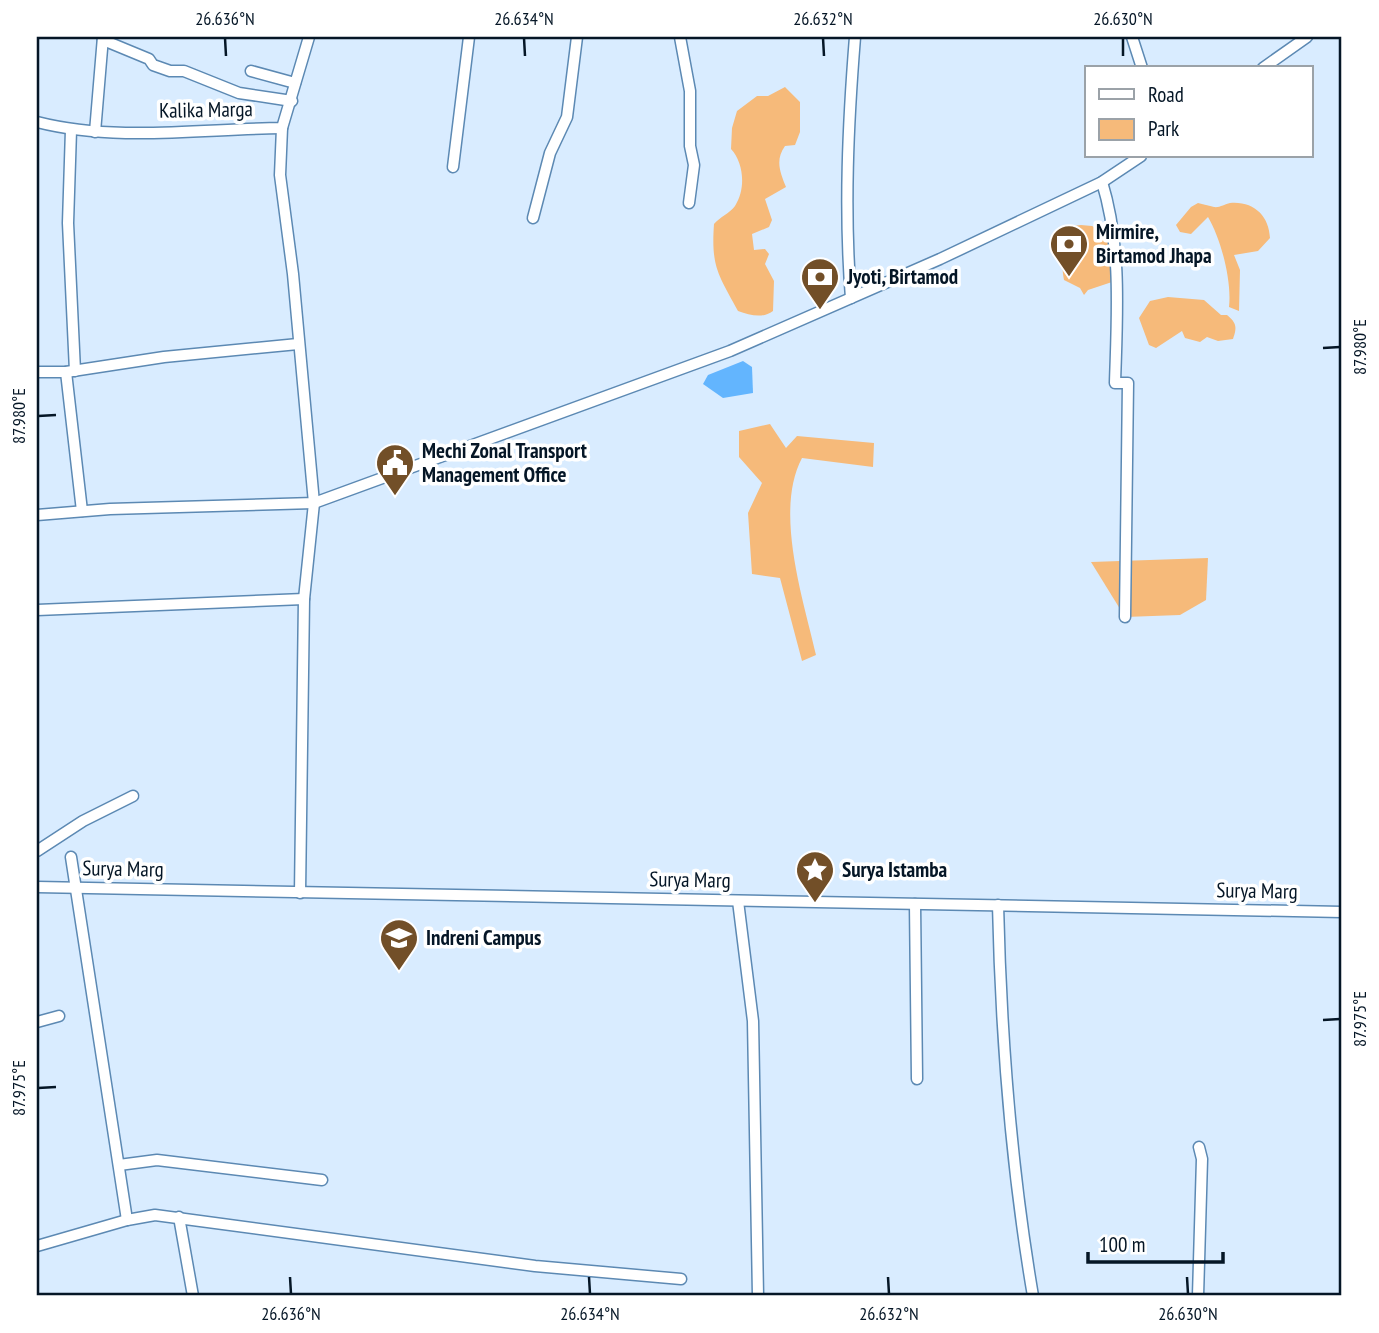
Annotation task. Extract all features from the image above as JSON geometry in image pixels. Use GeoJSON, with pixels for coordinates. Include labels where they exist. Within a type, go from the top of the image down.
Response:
{"type":"FeatureCollection","features":[{"type":"Feature","properties":{"kind":"street","name":"Kalika Marga"},"geometry":{"type":"LineString","coordinates":[[37,122],[71,130],[95,132],[282,128],[309,37]]}},
{"type":"Feature","properties":{"kind":"street"},"geometry":{"type":"LineString","coordinates":[[453,167],[469,37]]}},
{"type":"Feature","properties":{"kind":"street"},"geometry":{"type":"LineString","coordinates":[[533,218],[550,153],[567,117],[577,37]]}},
{"type":"Feature","properties":{"kind":"street"},"geometry":{"type":"LineString","coordinates":[[680,37],[690,91],[690,146],[694,165],[689,203]]}},
{"type":"Feature","properties":{"kind":"street"},"geometry":{"type":"LineString","coordinates":[[851,298],[847,247],[848,135],[855,37]]}},
{"type":"Feature","properties":{"kind":"street"},"geometry":{"type":"LineString","coordinates":[[1132,37],[1141,66]]}},
{"type":"Feature","properties":{"kind":"street"},"geometry":{"type":"LineString","coordinates":[[1266,66],[1301,38]]}},
{"type":"Feature","properties":{"kind":"street"},"geometry":{"type":"LineString","coordinates":[[95,132],[103,39],[170,71],[184,71],[239,93],[292,101]]}},
{"type":"Feature","properties":{"kind":"street"},"geometry":{"type":"LineString","coordinates":[[251,71],[295,83]]}},
{"type":"Feature","properties":{"kind":"street"},"geometry":{"type":"LineString","coordinates":[[282,128],[280,174],[314,503],[304,599],[300,893]]}},
{"type":"Feature","properties":{"kind":"street"},"geometry":{"type":"LineString","coordinates":[[71,130],[68,223],[70,371],[82,511]]}},
{"type":"Feature","properties":{"kind":"street"},"geometry":{"type":"LineString","coordinates":[[37,515],[314,503],[730,351],[1102,182],[1138,158]]}},
{"type":"Feature","properties":{"kind":"street"},"geometry":{"type":"LineString","coordinates":[[1102,182],[1111,210],[1117,275],[1115,383],[1128,383],[1125,617]]}},
{"type":"Feature","properties":{"kind":"street"},"geometry":{"type":"LineString","coordinates":[[37,372],[70,371],[164,357],[298,344]]}},
{"type":"Feature","properties":{"kind":"street"},"geometry":{"type":"LineString","coordinates":[[37,610],[304,599]]}},
{"type":"Feature","properties":{"kind":"street"},"geometry":{"type":"LineString","coordinates":[[37,851],[83,821],[133,796]]}},
{"type":"Feature","properties":{"kind":"street"},"geometry":{"type":"LineString","coordinates":[[71,858],[127,1220]]}},
{"type":"Feature","properties":{"kind":"street","name":"Surya Marg"},"geometry":{"type":"LineString","coordinates":[[37,887],[1342,912]]}},
{"type":"Feature","properties":{"kind":"street"},"geometry":{"type":"LineString","coordinates":[[738,901],[753,1021],[758,1296]]}},
{"type":"Feature","properties":{"kind":"street"},"geometry":{"type":"LineString","coordinates":[[915,904],[918,1080]]}},
{"type":"Feature","properties":{"kind":"street"},"geometry":{"type":"LineString","coordinates":[[998,905],[1011,1146],[1033,1296]]}},
{"type":"Feature","properties":{"kind":"street"},"geometry":{"type":"LineString","coordinates":[[37,1021],[59,1016]]}},
{"type":"Feature","properties":{"kind":"street"},"geometry":{"type":"LineString","coordinates":[[1198,1296],[1202,1158],[1199,1147]]}},
{"type":"Feature","properties":{"kind":"street"},"geometry":{"type":"LineString","coordinates":[[119,1166],[157,1160],[322,1180]]}},
{"type":"Feature","properties":{"kind":"street"},"geometry":{"type":"LineString","coordinates":[[37,1245],[155,1215],[472,1258],[681,1279]]}},
{"type":"Feature","properties":{"kind":"street"},"geometry":{"type":"LineString","coordinates":[[179,1217],[193,1296]]}},
{"type":"Feature","properties":{"kind":"green space"},"geometry":{"type":"Polygon","coordinates":[[[785,87],[800,102],[800,132],[795,145],[785,146],[780,156],[780,171],[786,187],[765,199],[772,220],[769,227],[752,234],[754,250],[765,249],[769,254],[765,264],[774,281],[773,311],[756,316],[738,311],[721,279],[715,261],[714,224],[735,206],[741,192],[741,169],[731,149],[732,128],[737,111],[757,96],[768,96],[785,87]]]}},
{"type":"Feature","properties":{"kind":"green space"},"geometry":{"type":"Polygon","coordinates":[[[1198,203],[1216,207],[1239,203],[1253,207],[1267,223],[1270,238],[1258,251],[1234,255],[1240,270],[1239,311],[1229,307],[1229,285],[1224,261],[1208,217],[1191,234],[1180,232],[1176,225],[1191,207],[1198,203]]]}},
{"type":"Feature","properties":{"kind":"green space"},"geometry":{"type":"Polygon","coordinates":[[[1073,226],[1092,226],[1109,235],[1115,254],[1112,282],[1088,290],[1084,295],[1080,288],[1064,280],[1062,265],[1065,246],[1073,226]]]}},
{"type":"Feature","properties":{"kind":"green space"},"geometry":{"type":"Polygon","coordinates":[[[1168,297],[1204,300],[1221,315],[1227,315],[1233,321],[1233,339],[1218,341],[1207,337],[1200,342],[1185,338],[1182,331],[1156,348],[1149,345],[1139,318],[1150,301],[1168,297]]]}},
{"type":"Feature","properties":{"kind":"green space"},"geometry":{"type":"Polygon","coordinates":[[[770,424],[786,448],[797,436],[874,443],[873,467],[802,458],[794,479],[791,529],[794,555],[816,655],[802,661],[780,578],[752,574],[748,513],[762,483],[739,457],[739,431],[770,424]]]}},
{"type":"Feature","properties":{"kind":"green space"},"geometry":{"type":"Polygon","coordinates":[[[1208,558],[1206,600],[1180,615],[1125,617],[1091,562],[1208,558]]]}},
{"type":"Feature","properties":{"kind":"water"},"geometry":{"type":"Polygon","coordinates":[[[743,361],[752,367],[753,393],[723,398],[703,384],[708,375],[743,361]]]}},
{"type":"Feature","properties":{"kind":"place","name":"Mirmire, Birtamod Jhapa"},"geometry":{"type":"Point","coordinates":[1069,278]}},
{"type":"Feature","properties":{"kind":"place","name":"Jyoti, Birtamod"},"geometry":{"type":"Point","coordinates":[820,311]}},
{"type":"Feature","properties":{"kind":"place","name":"Mechi Zonal Transport Management Office"},"geometry":{"type":"Point","coordinates":[395,497]}},
{"type":"Feature","properties":{"kind":"place","name":"Surya Istamba"},"geometry":{"type":"Point","coordinates":[815,904]}},
{"type":"Feature","properties":{"kind":"place","name":"Indreni Campus"},"geometry":{"type":"Point","coordinates":[399,972]}}]}
